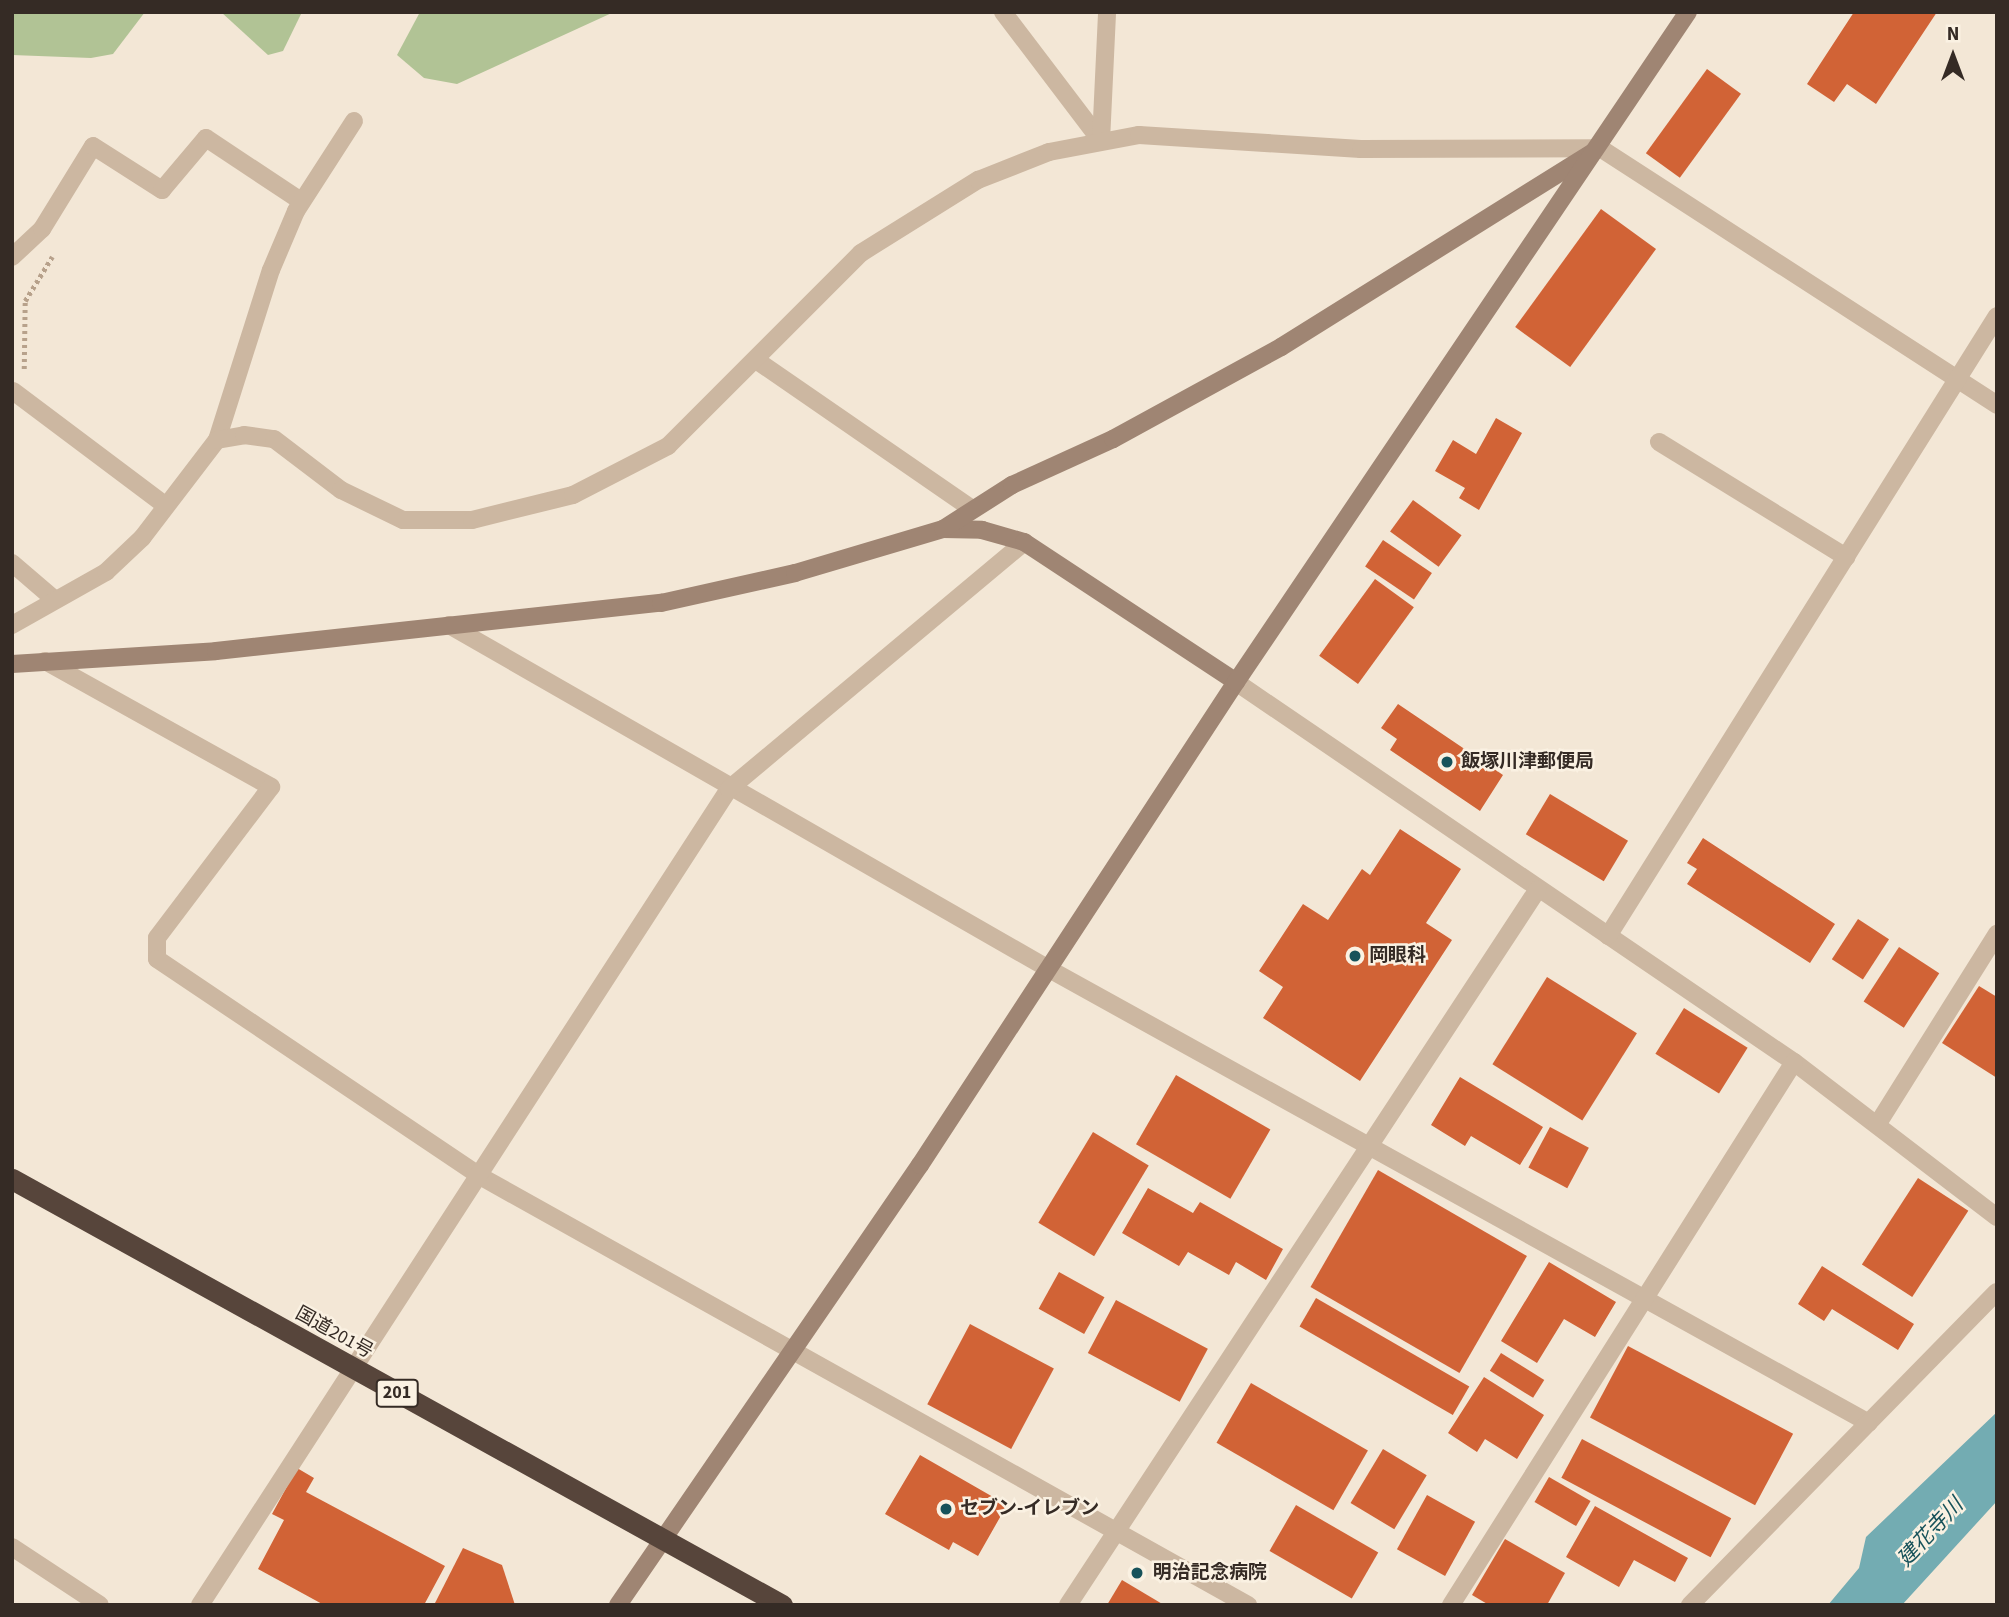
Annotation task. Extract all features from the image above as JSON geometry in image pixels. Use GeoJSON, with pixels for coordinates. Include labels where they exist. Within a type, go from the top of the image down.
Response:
{"type":"FeatureCollection","features":[{"type":"Feature","properties":{"kind":"highway","name":"国道201号"},"geometry":{"type":"LineString","coordinates":[[12,1179],[351,1368],[662,1536],[782,1605]]}},
{"type":"Feature","properties":{"kind":"street"},"geometry":{"type":"LineString","coordinates":[[1003,12],[1101,141]]}},
{"type":"Feature","properties":{"kind":"street"},"geometry":{"type":"LineString","coordinates":[[1101,141],[1107,12]]}},
{"type":"Feature","properties":{"kind":"street"},"geometry":{"type":"LineString","coordinates":[[618,1605],[662,1536],[791,1352],[1048,969],[1236,682],[1600,148],[1688,12]]}},
{"type":"Feature","properties":{"kind":"street"},"geometry":{"type":"LineString","coordinates":[[12,625],[106,572],[166,506],[217,440],[271,270],[301,201],[354,121]]}},
{"type":"Feature","properties":{"kind":"street"},"geometry":{"type":"LineString","coordinates":[[217,440],[244,435],[274,439],[341,490],[403,520],[472,520],[573,495],[668,446],[861,253],[978,180],[1048,152],[1101,141],[1170,135],[1361,149],[1600,148],[1997,405]]}},
{"type":"Feature","properties":{"kind":"street"},"geometry":{"type":"LineString","coordinates":[[12,257],[42,229],[93,146],[162,190],[206,138],[301,201]]}},
{"type":"Feature","properties":{"kind":"street"},"geometry":{"type":"LineString","coordinates":[[943,529],[972,509],[1281,347],[1600,148]]}},
{"type":"Feature","properties":{"kind":"street"},"geometry":{"type":"LineString","coordinates":[[1608,936],[1997,316]]}},
{"type":"Feature","properties":{"kind":"street"},"geometry":{"type":"LineString","coordinates":[[756,360],[972,509]]}},
{"type":"Feature","properties":{"kind":"street"},"geometry":{"type":"LineString","coordinates":[[12,391],[166,506]]}},
{"type":"Feature","properties":{"kind":"street"},"geometry":{"type":"LineString","coordinates":[[1658,442],[1846,557]]}},
{"type":"Feature","properties":{"kind":"street"},"geometry":{"type":"LineString","coordinates":[[12,664],[216,651],[660,603],[795,573],[943,529],[982,530],[1024,542],[1236,682],[1794,1062],[1997,1217]]}},
{"type":"Feature","properties":{"kind":"street"},"geometry":{"type":"LineString","coordinates":[[200,1605],[351,1368],[729,789],[1024,542]]}},
{"type":"Feature","properties":{"kind":"street"},"geometry":{"type":"LineString","coordinates":[[12,563],[54,599]]}},
{"type":"Feature","properties":{"kind":"street"},"geometry":{"type":"LineString","coordinates":[[449,625],[729,789],[1048,969],[1869,1423]]}},
{"type":"Feature","properties":{"kind":"street"},"geometry":{"type":"LineString","coordinates":[[45,662],[271,786],[157,938],[157,959],[478,1175],[1248,1605]]}},
{"type":"Feature","properties":{"kind":"street"},"geometry":{"type":"LineString","coordinates":[[1068,1605],[1538,889]]}},
{"type":"Feature","properties":{"kind":"street"},"geometry":{"type":"LineString","coordinates":[[1877,1125],[1997,934]]}},
{"type":"Feature","properties":{"kind":"street"},"geometry":{"type":"LineString","coordinates":[[1451,1605],[1794,1062]]}},
{"type":"Feature","properties":{"kind":"street"},"geometry":{"type":"LineString","coordinates":[[1690,1605],[1997,1292]]}},
{"type":"Feature","properties":{"kind":"street"},"geometry":{"type":"LineString","coordinates":[[12,1546],[100,1605]]}},
{"type":"Feature","properties":{"kind":"path"},"geometry":{"type":"LineString","coordinates":[[12,391],[27,364],[25,301],[50,267],[53,252],[42,229]]}},
{"type":"Feature","properties":{"kind":"green space"},"geometry":{"type":"Polygon","coordinates":[[[12,12],[145,12],[113,54],[91,58],[12,55],[12,12]]]}},
{"type":"Feature","properties":{"kind":"green space"},"geometry":{"type":"Polygon","coordinates":[[[221,12],[302,12],[283,51],[268,55],[221,12]]]}},
{"type":"Feature","properties":{"kind":"green space"},"geometry":{"type":"Polygon","coordinates":[[[420,12],[614,12],[457,84],[424,78],[397,55],[420,12]]]}},
{"type":"Feature","properties":{"kind":"water","name":"建花寺川"},"geometry":{"type":"Polygon","coordinates":[[[1997,1412],[1997,1501],[1902,1605],[1828,1605],[1859,1568],[1866,1537],[1997,1412]]]}},
{"type":"Feature","properties":{"kind":"building"},"geometry":{"type":"Polygon","coordinates":[[[1854,12],[1937,12],[1876,104],[1847,84],[1834,102],[1807,84],[1854,12]]]}},
{"type":"Feature","properties":{"kind":"building"},"geometry":{"type":"Polygon","coordinates":[[[1707,69],[1741,94],[1680,178],[1646,153],[1707,69]]]}},
{"type":"Feature","properties":{"kind":"building"},"geometry":{"type":"Polygon","coordinates":[[[1601,209],[1656,249],[1570,367],[1515,327],[1601,209]]]}},
{"type":"Feature","properties":{"kind":"building"},"geometry":{"type":"Polygon","coordinates":[[[1496,418],[1522,433],[1479,510],[1459,498],[1465,488],[1435,471],[1453,440],[1476,454],[1496,418]]]}},
{"type":"Feature","properties":{"kind":"building"},"geometry":{"type":"Polygon","coordinates":[[[1413,500],[1462,535],[1439,567],[1390,532],[1413,500]]]}},
{"type":"Feature","properties":{"kind":"building"},"geometry":{"type":"Polygon","coordinates":[[[1383,540],[1432,573],[1414,600],[1365,567],[1383,540]]]}},
{"type":"Feature","properties":{"kind":"building"},"geometry":{"type":"Polygon","coordinates":[[[1375,579],[1414,607],[1358,684],[1319,656],[1375,579]]]}},
{"type":"Feature","properties":{"kind":"building","name":"飯塚川津郵便局"},"geometry":{"type":"Polygon","coordinates":[[[1398,704],[1503,775],[1480,811],[1390,750],[1397,739],[1381,728],[1398,704]]]}},
{"type":"Feature","properties":{"kind":"building"},"geometry":{"type":"Polygon","coordinates":[[[1550,794],[1628,841],[1604,881],[1526,834],[1550,794]]]}},
{"type":"Feature","properties":{"kind":"building","name":"岡眼科"},"geometry":{"type":"Polygon","coordinates":[[[1400,829],[1461,869],[1426,923],[1452,940],[1360,1081],[1263,1018],[1283,987],[1259,971],[1303,904],[1328,920],[1362,869],[1370,875],[1400,829]]]}},
{"type":"Feature","properties":{"kind":"building"},"geometry":{"type":"Polygon","coordinates":[[[1703,838],[1835,924],[1810,963],[1687,884],[1697,869],[1687,863],[1703,838]]]}},
{"type":"Feature","properties":{"kind":"building"},"geometry":{"type":"Polygon","coordinates":[[[1858,919],[1889,939],[1863,979],[1832,959],[1858,919]]]}},
{"type":"Feature","properties":{"kind":"building"},"geometry":{"type":"Polygon","coordinates":[[[1899,947],[1939,973],[1904,1028],[1864,1002],[1899,947]]]}},
{"type":"Feature","properties":{"kind":"building"},"geometry":{"type":"Polygon","coordinates":[[[1547,977],[1637,1033],[1582,1121],[1492,1064],[1547,977]]]}},
{"type":"Feature","properties":{"kind":"building"},"geometry":{"type":"Polygon","coordinates":[[[1979,986],[1997,997],[1997,1078],[1942,1043],[1979,986]]]}},
{"type":"Feature","properties":{"kind":"building"},"geometry":{"type":"Polygon","coordinates":[[[1684,1008],[1748,1048],[1719,1094],[1655,1054],[1684,1008]]]}},
{"type":"Feature","properties":{"kind":"building"},"geometry":{"type":"Polygon","coordinates":[[[1176,1075],[1270,1130],[1230,1199],[1136,1144],[1176,1075]]]}},
{"type":"Feature","properties":{"kind":"building"},"geometry":{"type":"Polygon","coordinates":[[[1460,1077],[1543,1127],[1520,1165],[1471,1136],[1465,1146],[1431,1125],[1460,1077]]]}},
{"type":"Feature","properties":{"kind":"building"},"geometry":{"type":"Polygon","coordinates":[[[1550,1127],[1589,1148],[1567,1188],[1528,1168],[1550,1127]]]}},
{"type":"Feature","properties":{"kind":"building"},"geometry":{"type":"Polygon","coordinates":[[[1093,1132],[1149,1165],[1094,1256],[1038,1223],[1093,1132]]]}},
{"type":"Feature","properties":{"kind":"building"},"geometry":{"type":"Polygon","coordinates":[[[1378,1170],[1527,1256],[1459,1373],[1310,1287],[1378,1170]]]}},
{"type":"Feature","properties":{"kind":"building"},"geometry":{"type":"Polygon","coordinates":[[[1918,1178],[1968,1211],[1912,1297],[1862,1264],[1918,1178]]]}},
{"type":"Feature","properties":{"kind":"building"},"geometry":{"type":"Polygon","coordinates":[[[1148,1188],[1193,1213],[1200,1202],[1283,1249],[1266,1280],[1236,1262],[1229,1275],[1188,1252],[1179,1266],[1122,1233],[1148,1188]]]}},
{"type":"Feature","properties":{"kind":"building"},"geometry":{"type":"Polygon","coordinates":[[[1549,1262],[1616,1302],[1595,1337],[1564,1319],[1537,1363],[1501,1341],[1549,1262]]]}},
{"type":"Feature","properties":{"kind":"building"},"geometry":{"type":"Polygon","coordinates":[[[1822,1266],[1914,1324],[1898,1350],[1832,1309],[1824,1321],[1798,1304],[1822,1266]]]}},
{"type":"Feature","properties":{"kind":"building"},"geometry":{"type":"Polygon","coordinates":[[[1059,1272],[1104,1297],[1084,1334],[1039,1309],[1059,1272]]]}},
{"type":"Feature","properties":{"kind":"building"},"geometry":{"type":"Polygon","coordinates":[[[1316,1298],[1469,1386],[1453,1415],[1300,1327],[1316,1298]]]}},
{"type":"Feature","properties":{"kind":"building"},"geometry":{"type":"Polygon","coordinates":[[[1116,1300],[1208,1349],[1180,1402],[1088,1353],[1116,1300]]]}},
{"type":"Feature","properties":{"kind":"building"},"geometry":{"type":"Polygon","coordinates":[[[970,1324],[1054,1369],[1011,1449],[927,1404],[970,1324]]]}},
{"type":"Feature","properties":{"kind":"building"},"geometry":{"type":"Polygon","coordinates":[[[1628,1346],[1793,1434],[1755,1505],[1590,1418],[1628,1346]]]}},
{"type":"Feature","properties":{"kind":"building"},"geometry":{"type":"Polygon","coordinates":[[[1501,1353],[1544,1380],[1533,1398],[1490,1371],[1501,1353]]]}},
{"type":"Feature","properties":{"kind":"building"},"geometry":{"type":"Polygon","coordinates":[[[1484,1377],[1544,1415],[1517,1459],[1485,1439],[1477,1452],[1448,1433],[1484,1377]]]}},
{"type":"Feature","properties":{"kind":"building"},"geometry":{"type":"Polygon","coordinates":[[[1251,1383],[1368,1450],[1333,1510],[1216,1443],[1251,1383]]]}},
{"type":"Feature","properties":{"kind":"building"},"geometry":{"type":"Polygon","coordinates":[[[1582,1439],[1731,1518],[1711,1557],[1561,1478],[1582,1439]]]}},
{"type":"Feature","properties":{"kind":"building"},"geometry":{"type":"Polygon","coordinates":[[[1383,1449],[1427,1475],[1394,1529],[1351,1503],[1383,1449]]]}},
{"type":"Feature","properties":{"kind":"building","name":"セブン-イレブン"},"geometry":{"type":"Polygon","coordinates":[[[920,1455],[1007,1505],[978,1556],[953,1542],[949,1550],[885,1514],[920,1455]]]}},
{"type":"Feature","properties":{"kind":"building"},"geometry":{"type":"Polygon","coordinates":[[[297,1468],[314,1478],[306,1492],[445,1566],[424,1605],[324,1605],[258,1569],[284,1520],[272,1514],[297,1468]]]}},
{"type":"Feature","properties":{"kind":"building"},"geometry":{"type":"Polygon","coordinates":[[[1549,1477],[1591,1501],[1576,1526],[1534,1502],[1549,1477]]]}},
{"type":"Feature","properties":{"kind":"building"},"geometry":{"type":"Polygon","coordinates":[[[1427,1495],[1475,1522],[1445,1576],[1397,1549],[1427,1495]]]}},
{"type":"Feature","properties":{"kind":"building"},"geometry":{"type":"Polygon","coordinates":[[[1296,1505],[1378,1552],[1352,1598],[1270,1551],[1296,1505]]]}},
{"type":"Feature","properties":{"kind":"building"},"geometry":{"type":"Polygon","coordinates":[[[1595,1506],[1688,1558],[1675,1582],[1634,1560],[1619,1587],[1566,1557],[1595,1506]]]}},
{"type":"Feature","properties":{"kind":"building"},"geometry":{"type":"Polygon","coordinates":[[[1505,1539],[1565,1573],[1547,1605],[1489,1605],[1472,1595],[1505,1539]]]}},
{"type":"Feature","properties":{"kind":"building"},"geometry":{"type":"Polygon","coordinates":[[[463,1548],[502,1565],[515,1605],[434,1605],[463,1548]]]}},
{"type":"Feature","properties":{"kind":"building"},"geometry":{"type":"Polygon","coordinates":[[[1122,1580],[1164,1605],[1107,1605],[1122,1580]]]}},
{"type":"Feature","properties":{"kind":"place","name":"飯塚川津郵便局"},"geometry":{"type":"Point","coordinates":[1447,762]}},
{"type":"Feature","properties":{"kind":"place","name":"岡眼科"},"geometry":{"type":"Point","coordinates":[1355,956]}},
{"type":"Feature","properties":{"kind":"place","name":"セブン-イレブン"},"geometry":{"type":"Point","coordinates":[946,1509]}},
{"type":"Feature","properties":{"kind":"place","name":"明治記念病院"},"geometry":{"type":"Point","coordinates":[1137,1573]}}]}
